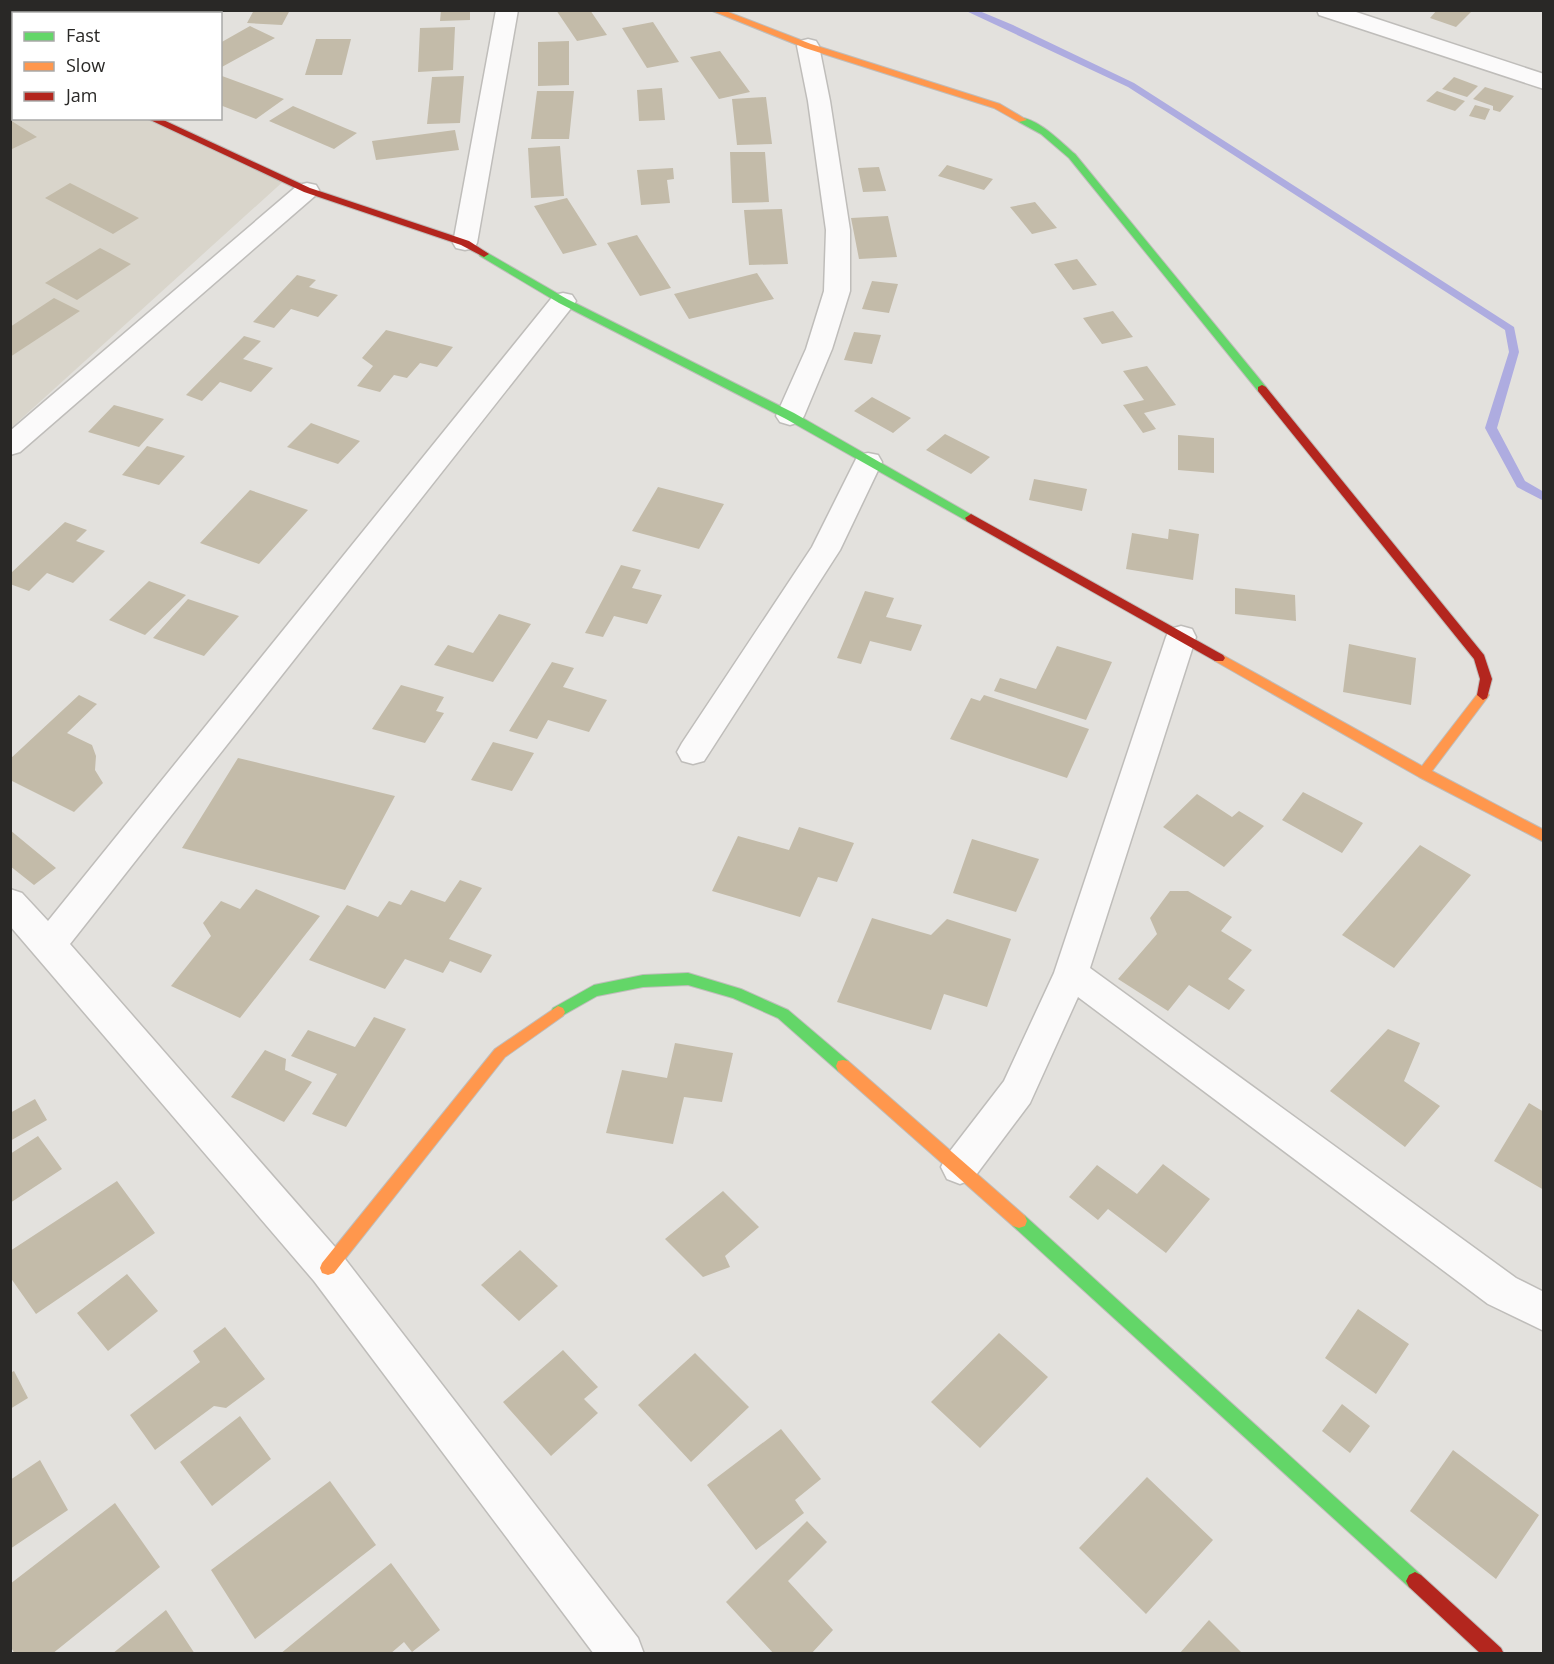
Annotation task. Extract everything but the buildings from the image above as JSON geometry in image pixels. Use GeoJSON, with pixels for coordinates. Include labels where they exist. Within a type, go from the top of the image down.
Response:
{"type":"FeatureCollection","features":[{"type":"Feature","properties":{"kind":"street"},"geometry":{"type":"LineString","coordinates":[[465,243],[507,10]]}},
{"type":"Feature","properties":{"kind":"street"},"geometry":{"type":"LineString","coordinates":[[714,10],[808,46],[997,106],[1044,132],[1072,156],[1480,658],[1485,679],[1483,696],[1424,773]]}},
{"type":"Feature","properties":{"kind":"street"},"geometry":{"type":"LineString","coordinates":[[1326,10],[1392,24],[1544,82]]}},
{"type":"Feature","properties":{"kind":"street"},"geometry":{"type":"LineString","coordinates":[[790,416],[819,349],[837,291],[838,230],[819,101],[808,46]]}},
{"type":"Feature","properties":{"kind":"street"},"geometry":{"type":"LineString","coordinates":[[154,120],[307,190],[465,243],[563,301],[790,416],[868,462],[1424,773],[1544,837]]}},
{"type":"Feature","properties":{"kind":"street"},"geometry":{"type":"LineString","coordinates":[[10,446],[307,190]]}},
{"type":"Feature","properties":{"kind":"street"},"geometry":{"type":"LineString","coordinates":[[49,945],[563,301]]}},
{"type":"Feature","properties":{"kind":"street"},"geometry":{"type":"LineString","coordinates":[[693,752],[825,550],[868,462]]}},
{"type":"Feature","properties":{"kind":"street"},"geometry":{"type":"LineString","coordinates":[[960,1167],[1017,1092],[1071,973],[1181,637]]}},
{"type":"Feature","properties":{"kind":"street"},"geometry":{"type":"LineString","coordinates":[[10,903],[49,945],[327,1268],[622,1653]]}},
{"type":"Feature","properties":{"kind":"street"},"geometry":{"type":"LineString","coordinates":[[1071,973],[1502,1291],[1544,1312]]}},
{"type":"Feature","properties":{"kind":"street"},"geometry":{"type":"LineString","coordinates":[[327,1268],[500,1053],[547,1018],[594,992],[643,981],[688,979],[735,993],[783,1014],[960,1167],[1496,1653]]}},
{"type":"Feature","properties":{"kind":"shaded area"},"geometry":{"type":"Polygon","coordinates":[[[11,56],[12,120],[155,120],[287,178],[11,428],[11,56]]]}},
{"type":"Feature","properties":{"kind":"waterway"},"geometry":{"type":"LineString","coordinates":[[968,10],[1010,27],[1131,85],[1510,329],[1514,352],[1491,428],[1521,484],[1544,497]]}},
{"type":"Feature","properties":{"kind":"traffic: fast"},"geometry":{"type":"LineString","coordinates":[[1022,120],[1044,132],[1072,156],[1262,389]]}},
{"type":"Feature","properties":{"kind":"traffic: fast"},"geometry":{"type":"LineString","coordinates":[[484,254],[563,301],[790,416],[971,518]]}},
{"type":"Feature","properties":{"kind":"traffic: fast"},"geometry":{"type":"LineString","coordinates":[[558,1012],[594,991],[643,981],[688,979],[736,993],[783,1014],[843,1066]]}},
{"type":"Feature","properties":{"kind":"traffic: fast"},"geometry":{"type":"LineString","coordinates":[[1019,1221],[1415,1581]]}},
{"type":"Feature","properties":{"kind":"traffic: slow"},"geometry":{"type":"LineString","coordinates":[[714,10],[808,46],[997,106],[1022,120]]}},
{"type":"Feature","properties":{"kind":"traffic: slow"},"geometry":{"type":"LineString","coordinates":[[1219,658],[1424,773],[1544,837]]}},
{"type":"Feature","properties":{"kind":"traffic: slow"},"geometry":{"type":"LineString","coordinates":[[1424,773],[1483,695]]}},
{"type":"Feature","properties":{"kind":"traffic: slow"},"geometry":{"type":"LineString","coordinates":[[328,1268],[500,1053],[558,1012]]}},
{"type":"Feature","properties":{"kind":"traffic: slow"},"geometry":{"type":"LineString","coordinates":[[843,1066],[1019,1221]]}},
{"type":"Feature","properties":{"kind":"traffic: jam"},"geometry":{"type":"LineString","coordinates":[[154,120],[307,190],[465,243],[484,254]]}},
{"type":"Feature","properties":{"kind":"traffic: jam"},"geometry":{"type":"LineString","coordinates":[[1262,389],[1480,658],[1486,679],[1483,695]]}},
{"type":"Feature","properties":{"kind":"traffic: jam"},"geometry":{"type":"LineString","coordinates":[[971,518],[1219,658]]}},
{"type":"Feature","properties":{"kind":"traffic: jam"},"geometry":{"type":"LineString","coordinates":[[1415,1581],[1495,1654]]}}]}
